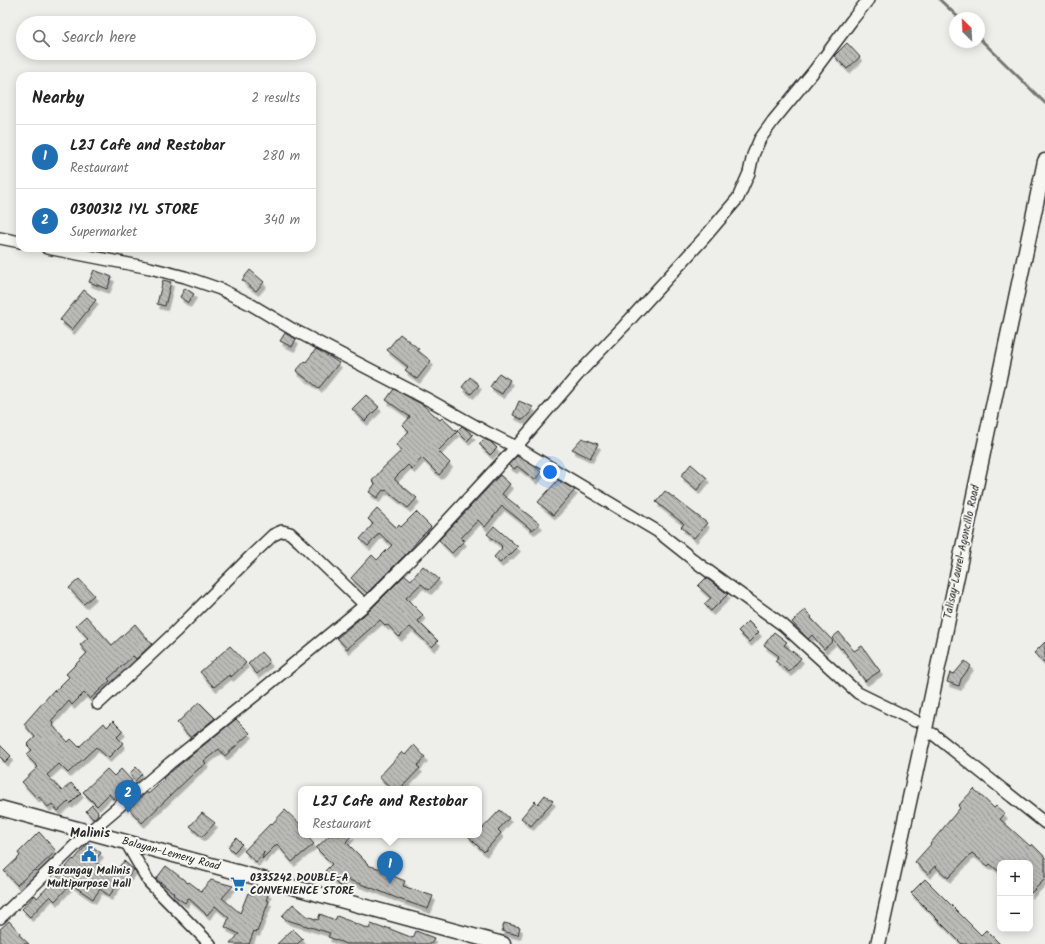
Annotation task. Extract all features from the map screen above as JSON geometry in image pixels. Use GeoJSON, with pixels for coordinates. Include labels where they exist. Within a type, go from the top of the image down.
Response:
{"type":"FeatureCollection","features":[{"type":"Feature","properties":{"kind":"main road","name":"Talisay-Laurel-Agoncillo Road"},"geometry":{"type":"LineString","coordinates":[[878,944],[1045,161]]}},
{"type":"Feature","properties":{"kind":"main road","name":"Balayan-Lemery Road"},"geometry":{"type":"LineString","coordinates":[[0,808],[503,944]]}},
{"type":"Feature","properties":{"kind":"street"},"geometry":{"type":"LineString","coordinates":[[0,918],[89,832],[170,763],[365,605],[424,546],[516,447],[581,371],[624,326],[738,198],[749,173],[753,155],[760,139],[868,0]]}},
{"type":"Feature","properties":{"kind":"street"},"geometry":{"type":"LineString","coordinates":[[0,238],[16,241]]}},
{"type":"Feature","properties":{"kind":"street"},"geometry":{"type":"LineString","coordinates":[[68,252],[185,276],[220,289],[250,304],[292,329],[516,447],[657,531],[700,565],[783,625],[858,693],[915,721]]}},
{"type":"Feature","properties":{"kind":"street"},"geometry":{"type":"LineString","coordinates":[[98,704],[175,632],[273,535],[282,531],[290,533],[365,605]]}},
{"type":"Feature","properties":{"kind":"street"},"geometry":{"type":"LineString","coordinates":[[933,734],[1045,823]]}},
{"type":"Feature","properties":{"kind":"street"},"geometry":{"type":"LineString","coordinates":[[126,842],[149,882],[210,944]]}},
{"type":"Feature","properties":{"kind":"building"},"geometry":{"type":"Polygon","coordinates":[[[847,43],[860,57],[847,69],[834,56],[847,43]]]}},
{"type":"Feature","properties":{"kind":"building"},"geometry":{"type":"Polygon","coordinates":[[[94,270],[112,277],[107,289],[89,282],[94,270]]]}},
{"type":"Feature","properties":{"kind":"building"},"geometry":{"type":"Polygon","coordinates":[[[250,270],[264,282],[256,291],[242,280],[250,270]]]}},
{"type":"Feature","properties":{"kind":"building"},"geometry":{"type":"Polygon","coordinates":[[[163,280],[171,282],[165,306],[157,304],[163,280]]]}},
{"type":"Feature","properties":{"kind":"building"},"geometry":{"type":"Polygon","coordinates":[[[185,288],[194,294],[188,303],[180,297],[185,288]]]}},
{"type":"Feature","properties":{"kind":"building"},"geometry":{"type":"Polygon","coordinates":[[[84,290],[96,300],[72,330],[60,320],[84,290]]]}},
{"type":"Feature","properties":{"kind":"building"},"geometry":{"type":"Polygon","coordinates":[[[285,333],[296,339],[292,347],[280,341],[285,333]]]}},
{"type":"Feature","properties":{"kind":"building"},"geometry":{"type":"Polygon","coordinates":[[[400,334],[431,361],[417,379],[405,370],[408,367],[387,350],[400,334]]]}},
{"type":"Feature","properties":{"kind":"building"},"geometry":{"type":"Polygon","coordinates":[[[316,349],[339,363],[319,388],[296,371],[305,361],[306,362],[316,349]]]}},
{"type":"Feature","properties":{"kind":"building"},"geometry":{"type":"Polygon","coordinates":[[[499,373],[510,380],[502,394],[490,387],[499,373]]]}},
{"type":"Feature","properties":{"kind":"building"},"geometry":{"type":"Polygon","coordinates":[[[470,377],[479,385],[471,394],[462,387],[470,377]]]}},
{"type":"Feature","properties":{"kind":"building"},"geometry":{"type":"Polygon","coordinates":[[[394,389],[423,405],[440,420],[442,418],[457,432],[438,451],[450,463],[439,475],[422,458],[412,469],[408,465],[395,478],[395,480],[417,498],[408,508],[386,490],[383,490],[377,498],[369,492],[375,484],[372,481],[402,450],[396,445],[409,431],[403,425],[410,417],[386,400],[394,389]]]}},
{"type":"Feature","properties":{"kind":"building"},"geometry":{"type":"Polygon","coordinates":[[[366,395],[379,407],[365,421],[352,409],[366,395]]]}},
{"type":"Feature","properties":{"kind":"building"},"geometry":{"type":"Polygon","coordinates":[[[519,401],[533,407],[530,413],[523,420],[513,415],[519,401]]]}},
{"type":"Feature","properties":{"kind":"building"},"geometry":{"type":"Polygon","coordinates":[[[462,426],[473,435],[467,441],[457,431],[462,426]]]}},
{"type":"Feature","properties":{"kind":"building"},"geometry":{"type":"Polygon","coordinates":[[[582,438],[598,444],[590,458],[572,449],[582,438]]]}},
{"type":"Feature","properties":{"kind":"building"},"geometry":{"type":"Polygon","coordinates":[[[484,439],[491,442],[497,448],[490,455],[479,444],[484,439]]]}},
{"type":"Feature","properties":{"kind":"building"},"geometry":{"type":"Polygon","coordinates":[[[517,456],[541,472],[535,480],[517,466],[515,469],[508,465],[517,456]]]}},
{"type":"Feature","properties":{"kind":"building"},"geometry":{"type":"Polygon","coordinates":[[[691,464],[707,478],[697,490],[681,476],[691,464]]]}},
{"type":"Feature","properties":{"kind":"building"},"geometry":{"type":"Polygon","coordinates":[[[500,475],[510,484],[502,494],[540,524],[532,530],[502,506],[485,527],[478,520],[461,538],[464,541],[452,553],[439,540],[500,475]]]}},
{"type":"Feature","properties":{"kind":"building"},"geometry":{"type":"Polygon","coordinates":[[[558,480],[575,490],[553,515],[538,502],[558,480]]]}},
{"type":"Feature","properties":{"kind":"building"},"geometry":{"type":"Polygon","coordinates":[[[665,491],[707,523],[694,538],[681,527],[684,524],[656,502],[665,491]]]}},
{"type":"Feature","properties":{"kind":"building"},"geometry":{"type":"Polygon","coordinates":[[[377,509],[397,528],[399,525],[401,527],[416,512],[431,527],[367,593],[351,578],[372,555],[377,560],[392,545],[379,533],[368,546],[360,539],[373,524],[368,519],[377,509]]]}},
{"type":"Feature","properties":{"kind":"building"},"geometry":{"type":"Polygon","coordinates":[[[494,526],[518,547],[500,563],[494,557],[502,546],[487,534],[494,526]]]}},
{"type":"Feature","properties":{"kind":"building"},"geometry":{"type":"Polygon","coordinates":[[[423,566],[439,579],[429,590],[421,584],[406,598],[423,615],[418,621],[438,641],[432,647],[410,627],[399,637],[388,625],[386,626],[380,620],[347,649],[337,638],[370,610],[405,575],[411,580],[423,566]]]}},
{"type":"Feature","properties":{"kind":"building"},"geometry":{"type":"Polygon","coordinates":[[[706,578],[728,594],[711,611],[704,604],[711,598],[698,586],[706,578]]]}},
{"type":"Feature","properties":{"kind":"building"},"geometry":{"type":"Polygon","coordinates":[[[79,579],[94,595],[84,604],[69,588],[79,579]]]}},
{"type":"Feature","properties":{"kind":"building"},"geometry":{"type":"Polygon","coordinates":[[[805,610],[833,641],[824,649],[812,635],[808,639],[792,622],[805,610]]]}},
{"type":"Feature","properties":{"kind":"building"},"geometry":{"type":"Polygon","coordinates":[[[86,616],[112,645],[135,624],[152,644],[136,659],[133,656],[108,679],[110,681],[90,699],[84,693],[72,705],[69,701],[51,721],[54,724],[53,726],[68,742],[71,739],[79,747],[104,723],[107,727],[113,721],[123,731],[117,737],[123,743],[108,758],[96,747],[68,773],[59,764],[47,775],[62,791],[71,783],[81,793],[70,804],[68,802],[58,811],[52,804],[48,807],[22,782],[38,767],[26,755],[32,750],[27,745],[35,737],[24,724],[54,690],[55,691],[69,677],[66,674],[87,653],[80,645],[88,638],[76,625],[86,616]]]}},
{"type":"Feature","properties":{"kind":"building"},"geometry":{"type":"Polygon","coordinates":[[[748,621],[759,632],[749,642],[738,631],[748,621]]]}},
{"type":"Feature","properties":{"kind":"building"},"geometry":{"type":"Polygon","coordinates":[[[774,632],[787,642],[784,645],[801,658],[789,672],[775,661],[779,656],[764,645],[774,632]]]}},
{"type":"Feature","properties":{"kind":"building"},"geometry":{"type":"Polygon","coordinates":[[[839,632],[854,651],[862,646],[880,671],[865,681],[842,648],[841,649],[832,638],[839,632]]]}},
{"type":"Feature","properties":{"kind":"building"},"geometry":{"type":"Polygon","coordinates":[[[1045,642],[1045,664],[1034,653],[1045,642]]]}},
{"type":"Feature","properties":{"kind":"building"},"geometry":{"type":"Polygon","coordinates":[[[230,646],[246,663],[231,677],[229,675],[214,687],[200,672],[230,646]]]}},
{"type":"Feature","properties":{"kind":"building"},"geometry":{"type":"Polygon","coordinates":[[[261,652],[270,662],[257,674],[248,664],[261,652]]]}},
{"type":"Feature","properties":{"kind":"building"},"geometry":{"type":"Polygon","coordinates":[[[965,661],[971,666],[961,679],[959,686],[947,682],[950,673],[954,674],[965,661]]]}},
{"type":"Feature","properties":{"kind":"building"},"geometry":{"type":"Polygon","coordinates":[[[199,702],[215,718],[191,738],[177,723],[199,702]]]}},
{"type":"Feature","properties":{"kind":"building"},"geometry":{"type":"Polygon","coordinates":[[[236,719],[250,733],[225,756],[219,749],[204,761],[206,763],[142,823],[129,809],[147,792],[148,794],[164,780],[163,778],[170,772],[236,719]]]}},
{"type":"Feature","properties":{"kind":"building"},"geometry":{"type":"Polygon","coordinates":[[[0,745],[11,756],[5,762],[0,757],[0,745]]]}},
{"type":"Feature","properties":{"kind":"building"},"geometry":{"type":"Polygon","coordinates":[[[414,745],[425,757],[417,766],[420,768],[403,786],[389,786],[379,777],[402,752],[405,755],[414,745]]]}},
{"type":"Feature","properties":{"kind":"building"},"geometry":{"type":"Polygon","coordinates":[[[136,767],[142,774],[135,781],[129,774],[136,767]]]}},
{"type":"Feature","properties":{"kind":"building"},"geometry":{"type":"Polygon","coordinates":[[[107,769],[114,776],[121,769],[132,781],[113,799],[109,794],[97,806],[83,792],[107,769]]]}},
{"type":"Feature","properties":{"kind":"building"},"geometry":{"type":"Polygon","coordinates":[[[974,789],[994,808],[996,806],[1005,814],[1000,819],[1030,846],[1032,844],[1045,857],[1045,879],[1033,891],[1033,860],[997,860],[997,870],[990,864],[988,866],[972,853],[948,878],[935,866],[928,874],[915,862],[960,808],[958,806],[974,789]]]}},
{"type":"Feature","properties":{"kind":"building"},"geometry":{"type":"Polygon","coordinates":[[[545,795],[553,801],[531,826],[521,818],[535,801],[538,804],[545,795]]]}},
{"type":"Feature","properties":{"kind":"building"},"geometry":{"type":"Polygon","coordinates":[[[92,805],[98,812],[97,816],[93,819],[86,811],[92,805]]]}},
{"type":"Feature","properties":{"kind":"building"},"geometry":{"type":"Polygon","coordinates":[[[285,810],[298,822],[298,838],[309,838],[314,844],[292,862],[277,844],[262,859],[264,852],[256,862],[244,851],[271,823],[272,824],[285,810]]]}},
{"type":"Feature","properties":{"kind":"building"},"geometry":{"type":"Polygon","coordinates":[[[500,810],[509,818],[498,830],[501,833],[484,852],[470,838],[482,838],[482,829],[500,810]]]}},
{"type":"Feature","properties":{"kind":"building"},"geometry":{"type":"Polygon","coordinates":[[[202,813],[215,823],[202,837],[190,826],[202,813]]]}},
{"type":"Feature","properties":{"kind":"building"},"geometry":{"type":"Polygon","coordinates":[[[39,832],[56,851],[35,871],[34,870],[17,885],[4,871],[20,856],[18,853],[39,832]]]}},
{"type":"Feature","properties":{"kind":"building"},"geometry":{"type":"Polygon","coordinates":[[[236,838],[242,844],[234,852],[228,847],[236,838]]]}},
{"type":"Feature","properties":{"kind":"building"},"geometry":{"type":"Polygon","coordinates":[[[327,838],[349,838],[346,842],[370,866],[382,869],[381,871],[405,881],[403,886],[433,896],[428,909],[346,879],[339,886],[325,871],[332,864],[316,848],[327,838]]]}},
{"type":"Feature","properties":{"kind":"building"},"geometry":{"type":"Polygon","coordinates":[[[88,843],[101,853],[94,861],[113,874],[124,861],[134,870],[124,882],[121,880],[109,896],[100,889],[93,899],[71,884],[55,901],[50,896],[30,917],[22,909],[35,895],[37,898],[73,859],[74,860],[88,843]]]}},
{"type":"Feature","properties":{"kind":"building"},"geometry":{"type":"Polygon","coordinates":[[[166,866],[201,891],[211,880],[233,886],[222,898],[240,913],[248,893],[252,895],[255,888],[269,893],[266,900],[269,901],[257,932],[254,931],[249,944],[230,944],[239,934],[225,927],[229,918],[215,906],[207,915],[188,898],[185,903],[173,895],[174,893],[156,879],[166,866]]]}},
{"type":"Feature","properties":{"kind":"building"},"geometry":{"type":"Polygon","coordinates":[[[925,879],[981,935],[986,930],[1000,944],[962,944],[911,893],[925,879]]]}},
{"type":"Feature","properties":{"kind":"building"},"geometry":{"type":"Polygon","coordinates":[[[293,904],[307,916],[318,920],[320,914],[335,920],[337,916],[369,929],[371,924],[385,929],[385,927],[413,938],[416,931],[434,938],[431,944],[346,944],[328,937],[330,933],[287,920],[282,916],[293,904]]]}},
{"type":"Feature","properties":{"kind":"building"},"geometry":{"type":"Polygon","coordinates":[[[9,921],[20,933],[19,935],[29,944],[0,944],[0,929],[9,921]]]}},
{"type":"Feature","properties":{"kind":"building"},"geometry":{"type":"Polygon","coordinates":[[[504,923],[520,927],[518,935],[502,931],[504,923]]]}},
{"type":"Feature","properties":{"kind":"building"},"geometry":{"type":"Polygon","coordinates":[[[293,929],[303,939],[297,944],[277,944],[293,929]]]}},
{"type":"Feature","properties":{"kind":"waterway"},"geometry":{"type":"LineString","coordinates":[[940,0],[953,12]]}},
{"type":"Feature","properties":{"kind":"waterway"},"geometry":{"type":"LineString","coordinates":[[985,44],[1045,103]]}},
{"type":"Feature","properties":{"kind":"place","name":"0300312 IYL STORE"},"geometry":{"type":"Point","coordinates":[128,813]}},
{"type":"Feature","properties":{"kind":"place","name":"Barangay Malinis Multipurpose Hall"},"geometry":{"type":"Point","coordinates":[89,854]}},
{"type":"Feature","properties":{"kind":"place","name":"0335242 DOUBLE-A CONVENIENCE STORE"},"geometry":{"type":"Point","coordinates":[238,884]}},
{"type":"Feature","properties":{"kind":"place","name":"L2J Cafe and Restobar"},"geometry":{"type":"Point","coordinates":[390,884]}},
{"type":"Feature","properties":{"kind":"district","name":"Malinis"},"geometry":{"type":"Point","coordinates":[90,833]}}]}
